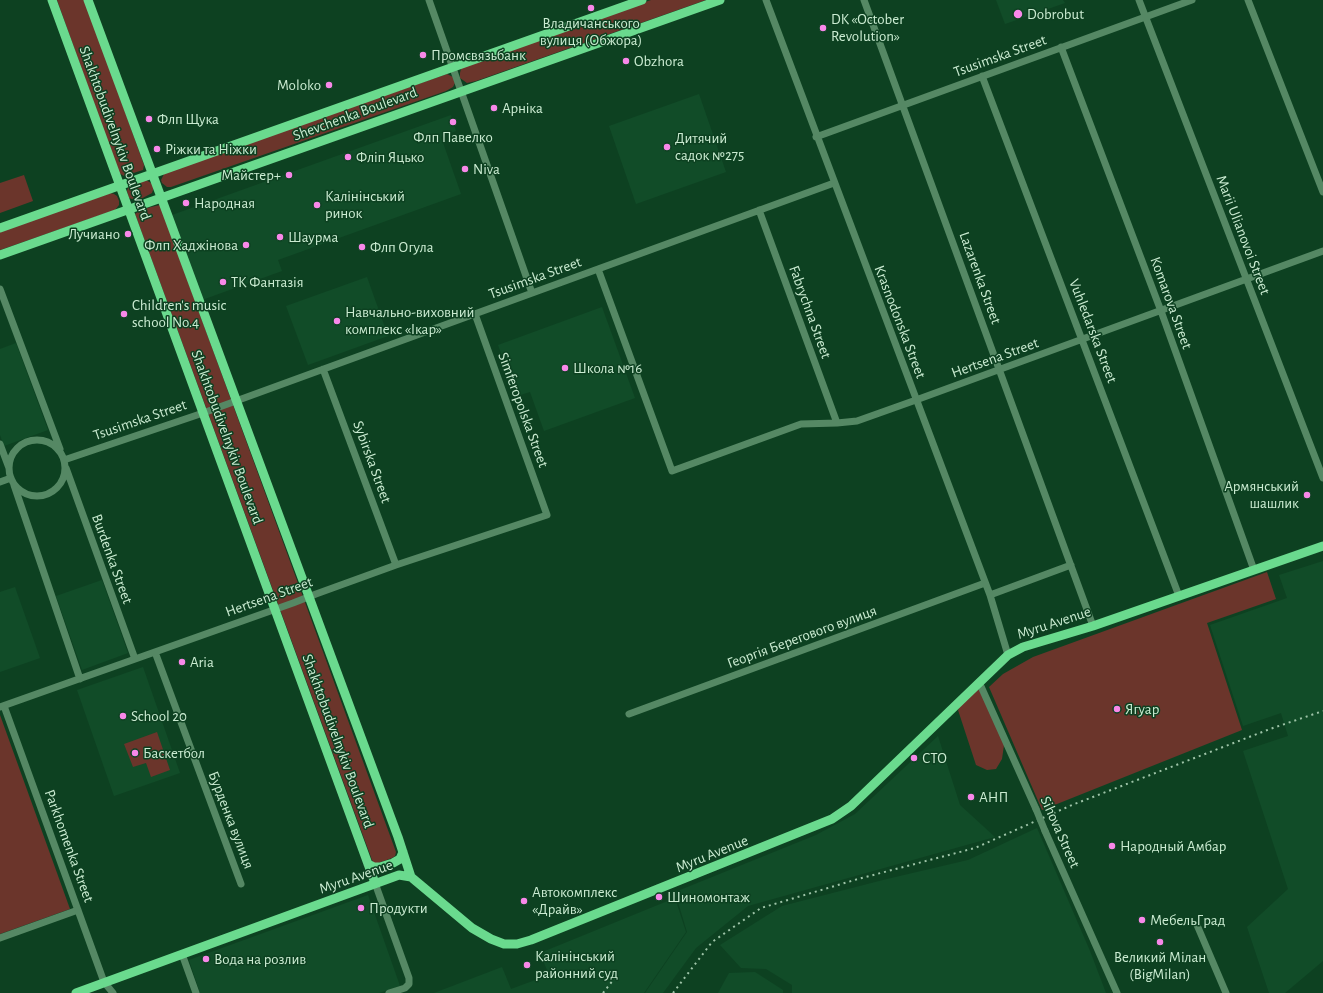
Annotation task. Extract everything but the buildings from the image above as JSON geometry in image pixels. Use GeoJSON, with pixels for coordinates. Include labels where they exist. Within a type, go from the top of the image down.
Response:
{"type":"FeatureCollection","features":[{"type":"Feature","properties":{"kind":"main road","name":"Shakhtobudivelnykiv Boulevard"},"geometry":{"type":"LineString","coordinates":[[52,0],[375,883]]}},
{"type":"Feature","properties":{"kind":"main road","name":"Shakhtobudivelnykiv Boulevard"},"geometry":{"type":"LineString","coordinates":[[88,0],[237,400],[411,877]]}},
{"type":"Feature","properties":{"kind":"main road","name":"Shevchenka Boulevard"},"geometry":{"type":"LineString","coordinates":[[0,228],[642,0]]}},
{"type":"Feature","properties":{"kind":"main road","name":"Shevchenka Boulevard"},"geometry":{"type":"LineString","coordinates":[[0,255],[720,0]]}},
{"type":"Feature","properties":{"kind":"main road","name":"Myru Avenue"},"geometry":{"type":"LineString","coordinates":[[76,993],[399,875],[411,877],[472,928],[491,939],[504,944],[517,944],[531,940],[832,820],[851,806],[1008,655],[1024,647],[1093,626],[1323,546]]}},
{"type":"Feature","properties":{"kind":"main road"},"geometry":{"type":"LineString","coordinates":[[368,864],[374,867],[380,867],[393,863],[400,859],[403,852]]}},
{"type":"Feature","properties":{"kind":"street"},"geometry":{"type":"LineString","coordinates":[[429,0],[532,293]]}},
{"type":"Feature","properties":{"kind":"street","name":"Krasnodonska Street"},"geometry":{"type":"LineString","coordinates":[[766,0],[816,137],[990,595],[1008,655]]}},
{"type":"Feature","properties":{"kind":"street","name":"Lazarenka Street"},"geometry":{"type":"LineString","coordinates":[[864,0],[1093,626]]}},
{"type":"Feature","properties":{"kind":"street","name":"Marii Ulianovoi Street"},"geometry":{"type":"LineString","coordinates":[[1139,0],[1323,478]]}},
{"type":"Feature","properties":{"kind":"street","name":"Tsusimska Street"},"geometry":{"type":"LineString","coordinates":[[816,137],[1192,0]]}},
{"type":"Feature","properties":{"kind":"street"},"geometry":{"type":"LineString","coordinates":[[1248,0],[1323,192]]}},
{"type":"Feature","properties":{"kind":"street","name":"Komarova Street"},"geometry":{"type":"LineString","coordinates":[[1062,48],[1161,311],[1254,570]]}},
{"type":"Feature","properties":{"kind":"street","name":"Vuhledarska Street"},"geometry":{"type":"LineString","coordinates":[[982,76],[1179,596]]}},
{"type":"Feature","properties":{"kind":"street","name":"Tsusimska Street"},"geometry":{"type":"LineString","coordinates":[[65,464],[203,412],[834,183]]}},
{"type":"Feature","properties":{"kind":"street","name":"Fabrychna Street"},"geometry":{"type":"LineString","coordinates":[[759,210],[837,423]]}},
{"type":"Feature","properties":{"kind":"street","name":"Hertsena Street"},"geometry":{"type":"LineString","coordinates":[[598,269],[672,471],[800,424],[837,423],[857,420],[1082,340],[1323,251]]}},
{"type":"Feature","properties":{"kind":"street"},"geometry":{"type":"LineString","coordinates":[[0,289],[65,464],[64,477],[61,484],[46,495],[30,496],[23,493],[13,482],[0,482]]}},
{"type":"Feature","properties":{"kind":"street","name":"Simferopolska Street"},"geometry":{"type":"LineString","coordinates":[[475,314],[547,515]]}},
{"type":"Feature","properties":{"kind":"street","name":"Sybirska Street"},"geometry":{"type":"LineString","coordinates":[[323,369],[396,565]]}},
{"type":"Feature","properties":{"kind":"street"},"geometry":{"type":"LineString","coordinates":[[9,469],[12,456],[18,448],[30,441],[46,441],[52,444],[61,453]]}},
{"type":"Feature","properties":{"kind":"street"},"geometry":{"type":"LineString","coordinates":[[0,444],[80,679]]}},
{"type":"Feature","properties":{"kind":"street","name":"Burdenka Street"},"geometry":{"type":"LineString","coordinates":[[65,464],[135,659]]}},
{"type":"Feature","properties":{"kind":"street","name":"Hertsena Street"},"geometry":{"type":"LineString","coordinates":[[2,706],[275,610],[309,596],[396,565],[547,515]]}},
{"type":"Feature","properties":{"kind":"street"},"geometry":{"type":"LineString","coordinates":[[990,595],[1071,566]]}},
{"type":"Feature","properties":{"kind":"street","name":"Георгія Берегового вулиця"},"geometry":{"type":"LineString","coordinates":[[629,714],[985,583]]}},
{"type":"Feature","properties":{"kind":"street","name":"Бурденка вулиця"},"geometry":{"type":"LineString","coordinates":[[155,652],[241,884]]}},
{"type":"Feature","properties":{"kind":"street","name":"Sihova Street"},"geometry":{"type":"LineString","coordinates":[[980,682],[1117,993]]}},
{"type":"Feature","properties":{"kind":"street","name":"Parkhomenka Street"},"geometry":{"type":"LineString","coordinates":[[2,706],[104,982],[113,993]]}},
{"type":"Feature","properties":{"kind":"street"},"geometry":{"type":"LineString","coordinates":[[375,883],[409,978],[409,984],[405,988],[389,993]]}},
{"type":"Feature","properties":{"kind":"street"},"geometry":{"type":"LineString","coordinates":[[0,938],[78,910]]}},
{"type":"Feature","properties":{"kind":"street"},"geometry":{"type":"LineString","coordinates":[[1198,924],[1226,993]]}},
{"type":"Feature","properties":{"kind":"street"},"geometry":{"type":"LineString","coordinates":[[182,954],[196,993]]}},
{"type":"Feature","properties":{"kind":"shaded area"},"geometry":{"type":"Polygon","coordinates":[[[57,0],[85,0],[144,165],[143,170],[124,176],[119,173],[57,0]]]}},
{"type":"Feature","properties":{"kind":"shaded area"},"geometry":{"type":"Polygon","coordinates":[[[651,0],[706,0],[476,81],[467,83],[460,78],[461,69],[465,65],[651,0]]]}},
{"type":"Feature","properties":{"kind":"shaded area","name":"Dobrobut"},"geometry":{"type":"Polygon","coordinates":[[[996,0],[1063,0],[1065,3],[1005,24],[996,0]]]}},
{"type":"Feature","properties":{"kind":"shaded area"},"geometry":{"type":"Polygon","coordinates":[[[447,74],[453,77],[455,83],[453,87],[446,91],[171,187],[167,187],[162,183],[161,180],[165,172],[447,74]]]}},
{"type":"Feature","properties":{"kind":"shaded area","name":"Дитячий садок №275"},"geometry":{"type":"Polygon","coordinates":[[[699,94],[726,172],[636,204],[609,126],[699,94]]]}},
{"type":"Feature","properties":{"kind":"shaded area","name":"Калінінський ринок"},"geometry":{"type":"Polygon","coordinates":[[[451,115],[456,131],[441,137],[461,194],[278,260],[282,271],[202,300],[172,215],[451,115]]]}},
{"type":"Feature","properties":{"kind":"shaded area"},"geometry":{"type":"Polygon","coordinates":[[[24,175],[33,201],[0,213],[0,183],[24,175]]]}},
{"type":"Feature","properties":{"kind":"shaded area"},"geometry":{"type":"Polygon","coordinates":[[[146,180],[153,186],[152,193],[139,200],[129,198],[127,191],[128,188],[131,185],[146,180]]]}},
{"type":"Feature","properties":{"kind":"shaded area"},"geometry":{"type":"Polygon","coordinates":[[[110,193],[117,196],[119,201],[119,205],[115,210],[0,250],[0,232],[110,193]]]}},
{"type":"Feature","properties":{"kind":"shaded area"},"geometry":{"type":"Polygon","coordinates":[[[160,205],[396,852],[395,856],[392,858],[378,863],[374,863],[372,860],[135,214],[141,210],[160,205]]]}},
{"type":"Feature","properties":{"kind":"shaded area","name":"Навчально-виховний комплекс «Ікар»"},"geometry":{"type":"Polygon","coordinates":[[[367,277],[388,336],[308,365],[286,306],[367,277]]]}},
{"type":"Feature","properties":{"kind":"shaded area","name":"Школа №16"},"geometry":{"type":"Polygon","coordinates":[[[602,307],[635,398],[544,431],[530,392],[517,396],[498,345],[602,307]]]}},
{"type":"Feature","properties":{"kind":"shaded area"},"geometry":{"type":"Polygon","coordinates":[[[16,343],[48,430],[4,446],[0,435],[0,349],[16,343]]]}},
{"type":"Feature","properties":{"kind":"shaded area"},"geometry":{"type":"Polygon","coordinates":[[[1323,561],[1323,961],[1285,993],[1269,993],[1247,927],[1288,889],[1243,751],[1288,736],[1281,713],[1243,726],[1210,625],[1287,598],[1279,575],[1323,561]]]}},
{"type":"Feature","properties":{"kind":"shaded area","name":"Ягуар"},"geometry":{"type":"Polygon","coordinates":[[[1267,572],[1276,599],[1207,623],[1242,730],[1042,810],[989,687],[1003,674],[1033,657],[1267,572]]]}},
{"type":"Feature","properties":{"kind":"shaded area"},"geometry":{"type":"Polygon","coordinates":[[[102,580],[128,653],[82,670],[56,596],[102,580]]]}},
{"type":"Feature","properties":{"kind":"shaded area"},"geometry":{"type":"Polygon","coordinates":[[[15,587],[40,658],[0,672],[0,592],[15,587]]]}},
{"type":"Feature","properties":{"kind":"shaded area","name":"School 20"},"geometry":{"type":"Polygon","coordinates":[[[143,667],[180,773],[114,796],[77,690],[143,667]]]}},
{"type":"Feature","properties":{"kind":"shaded area"},"geometry":{"type":"Polygon","coordinates":[[[976,689],[984,691],[1005,738],[1002,759],[996,769],[987,770],[976,765],[958,710],[962,702],[976,689]]]}},
{"type":"Feature","properties":{"kind":"shaded area"},"geometry":{"type":"Polygon","coordinates":[[[0,715],[70,909],[0,934],[0,715]]]}},
{"type":"Feature","properties":{"kind":"shaded area"},"geometry":{"type":"Polygon","coordinates":[[[157,732],[170,770],[151,777],[146,763],[133,767],[124,744],[157,732]]]}},
{"type":"Feature","properties":{"kind":"shaded area"},"geometry":{"type":"Polygon","coordinates":[[[938,736],[960,805],[995,837],[748,906],[696,948],[663,993],[645,993],[687,932],[675,892],[816,835],[855,814],[938,736]]]}},
{"type":"Feature","properties":{"kind":"shaded area"},"geometry":{"type":"Polygon","coordinates":[[[1037,828],[1090,951],[1106,993],[792,993],[792,985],[766,969],[741,968],[720,945],[782,906],[968,860],[1037,828]]]}},
{"type":"Feature","properties":{"kind":"shaded area"},"geometry":{"type":"Polygon","coordinates":[[[368,895],[400,986],[379,993],[200,993],[189,960],[368,895]]]}},
{"type":"Feature","properties":{"kind":"shaded area"},"geometry":{"type":"Polygon","coordinates":[[[675,898],[686,932],[644,993],[434,993],[502,967],[511,989],[549,975],[540,953],[675,898]]]}},
{"type":"Feature","properties":{"kind":"shaded area"},"geometry":{"type":"Polygon","coordinates":[[[755,972],[783,990],[783,993],[718,993],[729,973],[755,972]]]}},
{"type":"Feature","properties":{"kind":"railway"},"geometry":{"type":"LineString","coordinates":[[673,993],[712,942],[761,908],[858,879],[975,848],[1072,805],[1270,729],[1323,711]]}},
{"type":"Feature","properties":{"kind":"railway"},"geometry":{"type":"LineString","coordinates":[[603,993],[617,975]]}},
{"type":"Feature","properties":{"kind":"place","name":"Владичанського вулиця (Обжора)"},"geometry":{"type":"Point","coordinates":[591,8]}},
{"type":"Feature","properties":{"kind":"place","name":"Dobrobut"},"geometry":{"type":"Point","coordinates":[1018,14]}},
{"type":"Feature","properties":{"kind":"place","name":"DK «October Revolution»"},"geometry":{"type":"Point","coordinates":[823,28]}},
{"type":"Feature","properties":{"kind":"place","name":"Промсвязьбанк"},"geometry":{"type":"Point","coordinates":[423,55]}},
{"type":"Feature","properties":{"kind":"place","name":"Obzhora"},"geometry":{"type":"Point","coordinates":[626,61]}},
{"type":"Feature","properties":{"kind":"place","name":"Moloko"},"geometry":{"type":"Point","coordinates":[329,85]}},
{"type":"Feature","properties":{"kind":"place","name":"Арніка"},"geometry":{"type":"Point","coordinates":[494,108]}},
{"type":"Feature","properties":{"kind":"place","name":"Флп Щука"},"geometry":{"type":"Point","coordinates":[149,119]}},
{"type":"Feature","properties":{"kind":"place","name":"Флп Павелко"},"geometry":{"type":"Point","coordinates":[453,122]}},
{"type":"Feature","properties":{"kind":"place","name":"Дитячий садок №275"},"geometry":{"type":"Point","coordinates":[667,147]}},
{"type":"Feature","properties":{"kind":"place","name":"Ріжки та Ніжки"},"geometry":{"type":"Point","coordinates":[157,149]}},
{"type":"Feature","properties":{"kind":"place","name":"Фліп Яцько"},"geometry":{"type":"Point","coordinates":[348,157]}},
{"type":"Feature","properties":{"kind":"place","name":"Niva"},"geometry":{"type":"Point","coordinates":[465,169]}},
{"type":"Feature","properties":{"kind":"place","name":"Майстер+"},"geometry":{"type":"Point","coordinates":[289,175]}},
{"type":"Feature","properties":{"kind":"place","name":"Народная"},"geometry":{"type":"Point","coordinates":[186,203]}},
{"type":"Feature","properties":{"kind":"place","name":"Калінінський ринок"},"geometry":{"type":"Point","coordinates":[317,205]}},
{"type":"Feature","properties":{"kind":"place","name":"Лучиано"},"geometry":{"type":"Point","coordinates":[128,234]}},
{"type":"Feature","properties":{"kind":"place","name":"Шаурма"},"geometry":{"type":"Point","coordinates":[280,237]}},
{"type":"Feature","properties":{"kind":"place","name":"Флп Хаджінова"},"geometry":{"type":"Point","coordinates":[246,245]}},
{"type":"Feature","properties":{"kind":"place","name":"Флп Огула"},"geometry":{"type":"Point","coordinates":[362,247]}},
{"type":"Feature","properties":{"kind":"place","name":"ТК Фантазія"},"geometry":{"type":"Point","coordinates":[223,282]}},
{"type":"Feature","properties":{"kind":"place","name":"Children's music school No.4"},"geometry":{"type":"Point","coordinates":[124,314]}},
{"type":"Feature","properties":{"kind":"place","name":"Навчально-виховний комплекс «Ікар»"},"geometry":{"type":"Point","coordinates":[337,321]}},
{"type":"Feature","properties":{"kind":"place","name":"Школа №16"},"geometry":{"type":"Point","coordinates":[565,368]}},
{"type":"Feature","properties":{"kind":"place","name":"Армянський шашлик"},"geometry":{"type":"Point","coordinates":[1307,495]}},
{"type":"Feature","properties":{"kind":"place","name":"Aria"},"geometry":{"type":"Point","coordinates":[182,662]}},
{"type":"Feature","properties":{"kind":"place","name":"Ягуар"},"geometry":{"type":"Point","coordinates":[1117,709]}},
{"type":"Feature","properties":{"kind":"place","name":"School 20"},"geometry":{"type":"Point","coordinates":[123,716]}},
{"type":"Feature","properties":{"kind":"place","name":"Баскетбол"},"geometry":{"type":"Point","coordinates":[135,753]}},
{"type":"Feature","properties":{"kind":"place","name":"СТО"},"geometry":{"type":"Point","coordinates":[914,758]}},
{"type":"Feature","properties":{"kind":"place","name":"АНП"},"geometry":{"type":"Point","coordinates":[971,797]}},
{"type":"Feature","properties":{"kind":"place","name":"Народный Амбар"},"geometry":{"type":"Point","coordinates":[1112,846]}},
{"type":"Feature","properties":{"kind":"place","name":"Шиномонтаж"},"geometry":{"type":"Point","coordinates":[659,897]}},
{"type":"Feature","properties":{"kind":"place","name":"Автокомплекс «Драйв»"},"geometry":{"type":"Point","coordinates":[524,901]}},
{"type":"Feature","properties":{"kind":"place","name":"Продукти"},"geometry":{"type":"Point","coordinates":[361,908]}},
{"type":"Feature","properties":{"kind":"place","name":"МебельГрад"},"geometry":{"type":"Point","coordinates":[1142,920]}},
{"type":"Feature","properties":{"kind":"place","name":"Великий Мілан (BigMilan)"},"geometry":{"type":"Point","coordinates":[1160,942]}},
{"type":"Feature","properties":{"kind":"place","name":"Вода на розлив"},"geometry":{"type":"Point","coordinates":[206,959]}},
{"type":"Feature","properties":{"kind":"place","name":"Калінінський районний суд"},"geometry":{"type":"Point","coordinates":[527,965]}}]}
